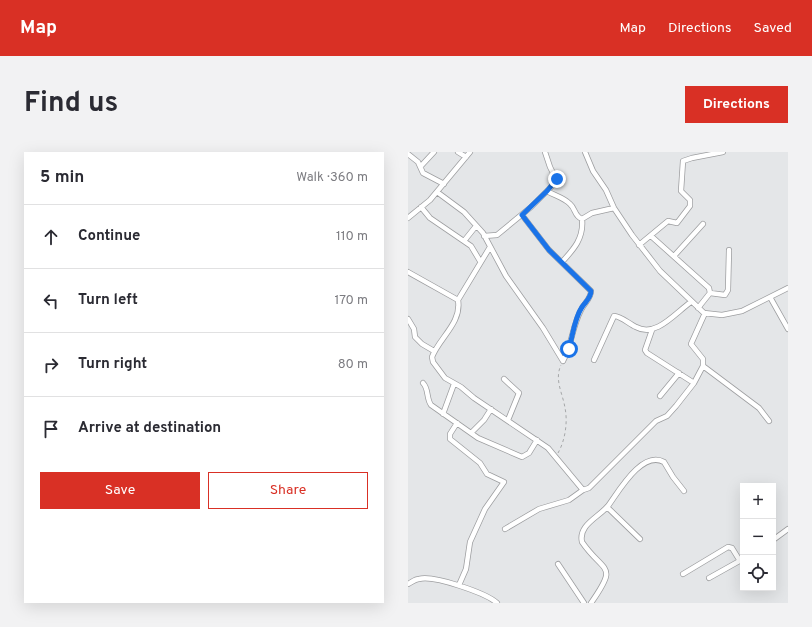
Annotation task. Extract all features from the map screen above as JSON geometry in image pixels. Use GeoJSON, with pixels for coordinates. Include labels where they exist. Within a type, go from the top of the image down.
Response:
{"type":"FeatureCollection","features":[{"type":"Feature","properties":{"kind":"street"},"geometry":{"type":"LineString","coordinates":[[421,166],[434,152]]}},
{"type":"Feature","properties":{"kind":"street"},"geometry":{"type":"LineString","coordinates":[[458,152],[466,157]]}},
{"type":"Feature","properties":{"kind":"street"},"geometry":{"type":"LineString","coordinates":[[408,218],[437,192],[470,152]]}},
{"type":"Feature","properties":{"kind":"street"},"geometry":{"type":"LineString","coordinates":[[484,236],[495,236],[522,215],[557,180],[550,167],[546,152]]}},
{"type":"Feature","properties":{"kind":"street"},"geometry":{"type":"LineString","coordinates":[[585,152],[593,171],[606,190],[614,208],[639,245],[657,267],[691,302],[705,313],[722,315],[742,311],[788,288]]}},
{"type":"Feature","properties":{"kind":"street"},"geometry":{"type":"LineString","coordinates":[[639,245],[668,222],[677,223],[691,204],[690,200],[681,192],[683,161],[723,152]]}},
{"type":"Feature","properties":{"kind":"street"},"geometry":{"type":"LineString","coordinates":[[408,154],[421,166],[426,174],[444,184]]}},
{"type":"Feature","properties":{"kind":"street"},"geometry":{"type":"LineString","coordinates":[[547,191],[567,201],[573,207],[577,216],[582,219]]}},
{"type":"Feature","properties":{"kind":"street"},"geometry":{"type":"LineString","coordinates":[[437,192],[464,212],[484,236],[506,276],[543,328],[563,361],[569,351],[579,313],[592,293],[589,288],[542,242],[522,215]]}},
{"type":"Feature","properties":{"kind":"street"},"geometry":{"type":"LineString","coordinates":[[421,207],[430,218],[473,248],[480,262]]}},
{"type":"Feature","properties":{"kind":"street"},"geometry":{"type":"LineString","coordinates":[[582,219],[592,213],[614,208]]}},
{"type":"Feature","properties":{"kind":"street"},"geometry":{"type":"LineString","coordinates":[[562,262],[573,250],[582,233],[582,219]]}},
{"type":"Feature","properties":{"kind":"street"},"geometry":{"type":"LineString","coordinates":[[674,256],[703,224]]}},
{"type":"Feature","properties":{"kind":"street"},"geometry":{"type":"LineString","coordinates":[[464,241],[476,226]]}},
{"type":"Feature","properties":{"kind":"street"},"geometry":{"type":"LineString","coordinates":[[651,236],[709,288],[710,293]]}},
{"type":"Feature","properties":{"kind":"street"},"geometry":{"type":"LineString","coordinates":[[490,247],[458,300],[459,306],[456,318],[434,351],[433,361],[442,375],[537,440],[556,456],[583,490]]}},
{"type":"Feature","properties":{"kind":"street"},"geometry":{"type":"LineString","coordinates":[[710,293],[725,295],[728,290],[729,250]]}},
{"type":"Feature","properties":{"kind":"street"},"geometry":{"type":"LineString","coordinates":[[408,272],[458,300]]}},
{"type":"Feature","properties":{"kind":"street"},"geometry":{"type":"LineString","coordinates":[[698,308],[710,293]]}},
{"type":"Feature","properties":{"kind":"street"},"geometry":{"type":"LineString","coordinates":[[770,297],[788,329]]}},
{"type":"Feature","properties":{"kind":"street"},"geometry":{"type":"LineString","coordinates":[[594,360],[614,316],[644,331],[652,330],[691,302]]}},
{"type":"Feature","properties":{"kind":"street"},"geometry":{"type":"LineString","coordinates":[[505,529],[539,509],[569,500],[583,490],[589,488],[656,421],[667,416],[694,382],[703,366],[703,359],[691,344],[705,313]]}},
{"type":"Feature","properties":{"kind":"street"},"geometry":{"type":"LineString","coordinates":[[408,319],[414,329],[415,337],[422,344],[434,351]]}},
{"type":"Feature","properties":{"kind":"street"},"geometry":{"type":"LineString","coordinates":[[652,330],[645,350],[694,382]]}},
{"type":"Feature","properties":{"kind":"street"},"geometry":{"type":"LineString","coordinates":[[703,366],[759,408],[769,421]]}},
{"type":"Feature","properties":{"kind":"street"},"geometry":{"type":"LineString","coordinates":[[660,396],[679,373]]}},
{"type":"Feature","properties":{"kind":"street"},"geometry":{"type":"LineString","coordinates":[[504,379],[519,393],[508,420]]}},
{"type":"Feature","properties":{"kind":"street"},"geometry":{"type":"LineString","coordinates":[[423,383],[426,389],[428,402],[443,414],[490,445],[522,457],[529,454],[537,440]]}},
{"type":"Feature","properties":{"kind":"street"},"geometry":{"type":"LineString","coordinates":[[443,414],[454,384]]}},
{"type":"Feature","properties":{"kind":"street"},"geometry":{"type":"LineString","coordinates":[[471,433],[484,420],[491,409]]}},
{"type":"Feature","properties":{"kind":"street"},"geometry":{"type":"LineString","coordinates":[[457,423],[450,434],[450,439],[480,463],[487,474],[504,482],[488,504],[470,542],[466,571],[459,585]]}},
{"type":"Feature","properties":{"kind":"street"},"geometry":{"type":"LineString","coordinates":[[591,603],[602,587],[607,577],[607,573],[600,561],[584,546],[581,538],[586,526],[607,507],[632,474],[645,463],[655,459],[664,462],[673,477],[684,490]]}},
{"type":"Feature","properties":{"kind":"street"},"geometry":{"type":"LineString","coordinates":[[607,507],[640,539]]}},
{"type":"Feature","properties":{"kind":"street"},"geometry":{"type":"LineString","coordinates":[[776,538],[788,530]]}},
{"type":"Feature","properties":{"kind":"street"},"geometry":{"type":"LineString","coordinates":[[683,574],[728,547],[732,548],[740,559]]}},
{"type":"Feature","properties":{"kind":"street"},"geometry":{"type":"LineString","coordinates":[[709,578],[740,561]]}},
{"type":"Feature","properties":{"kind":"street"},"geometry":{"type":"LineString","coordinates":[[558,564],[584,603]]}},
{"type":"Feature","properties":{"kind":"street"},"geometry":{"type":"LineString","coordinates":[[408,584],[420,578],[432,578],[459,585],[489,596],[497,603]]}},
{"type":"Feature","properties":{"kind":"path"},"geometry":{"type":"LineString","coordinates":[[556,456],[564,442],[566,409],[558,376],[563,361]]}},
{"type":"Feature","properties":{"kind":"route"},"geometry":{"type":"LineString","coordinates":[[557,179],[557,181],[522,215],[549,250],[589,288],[592,293],[590,298],[581,308],[574,325],[569,349]]}}]}
